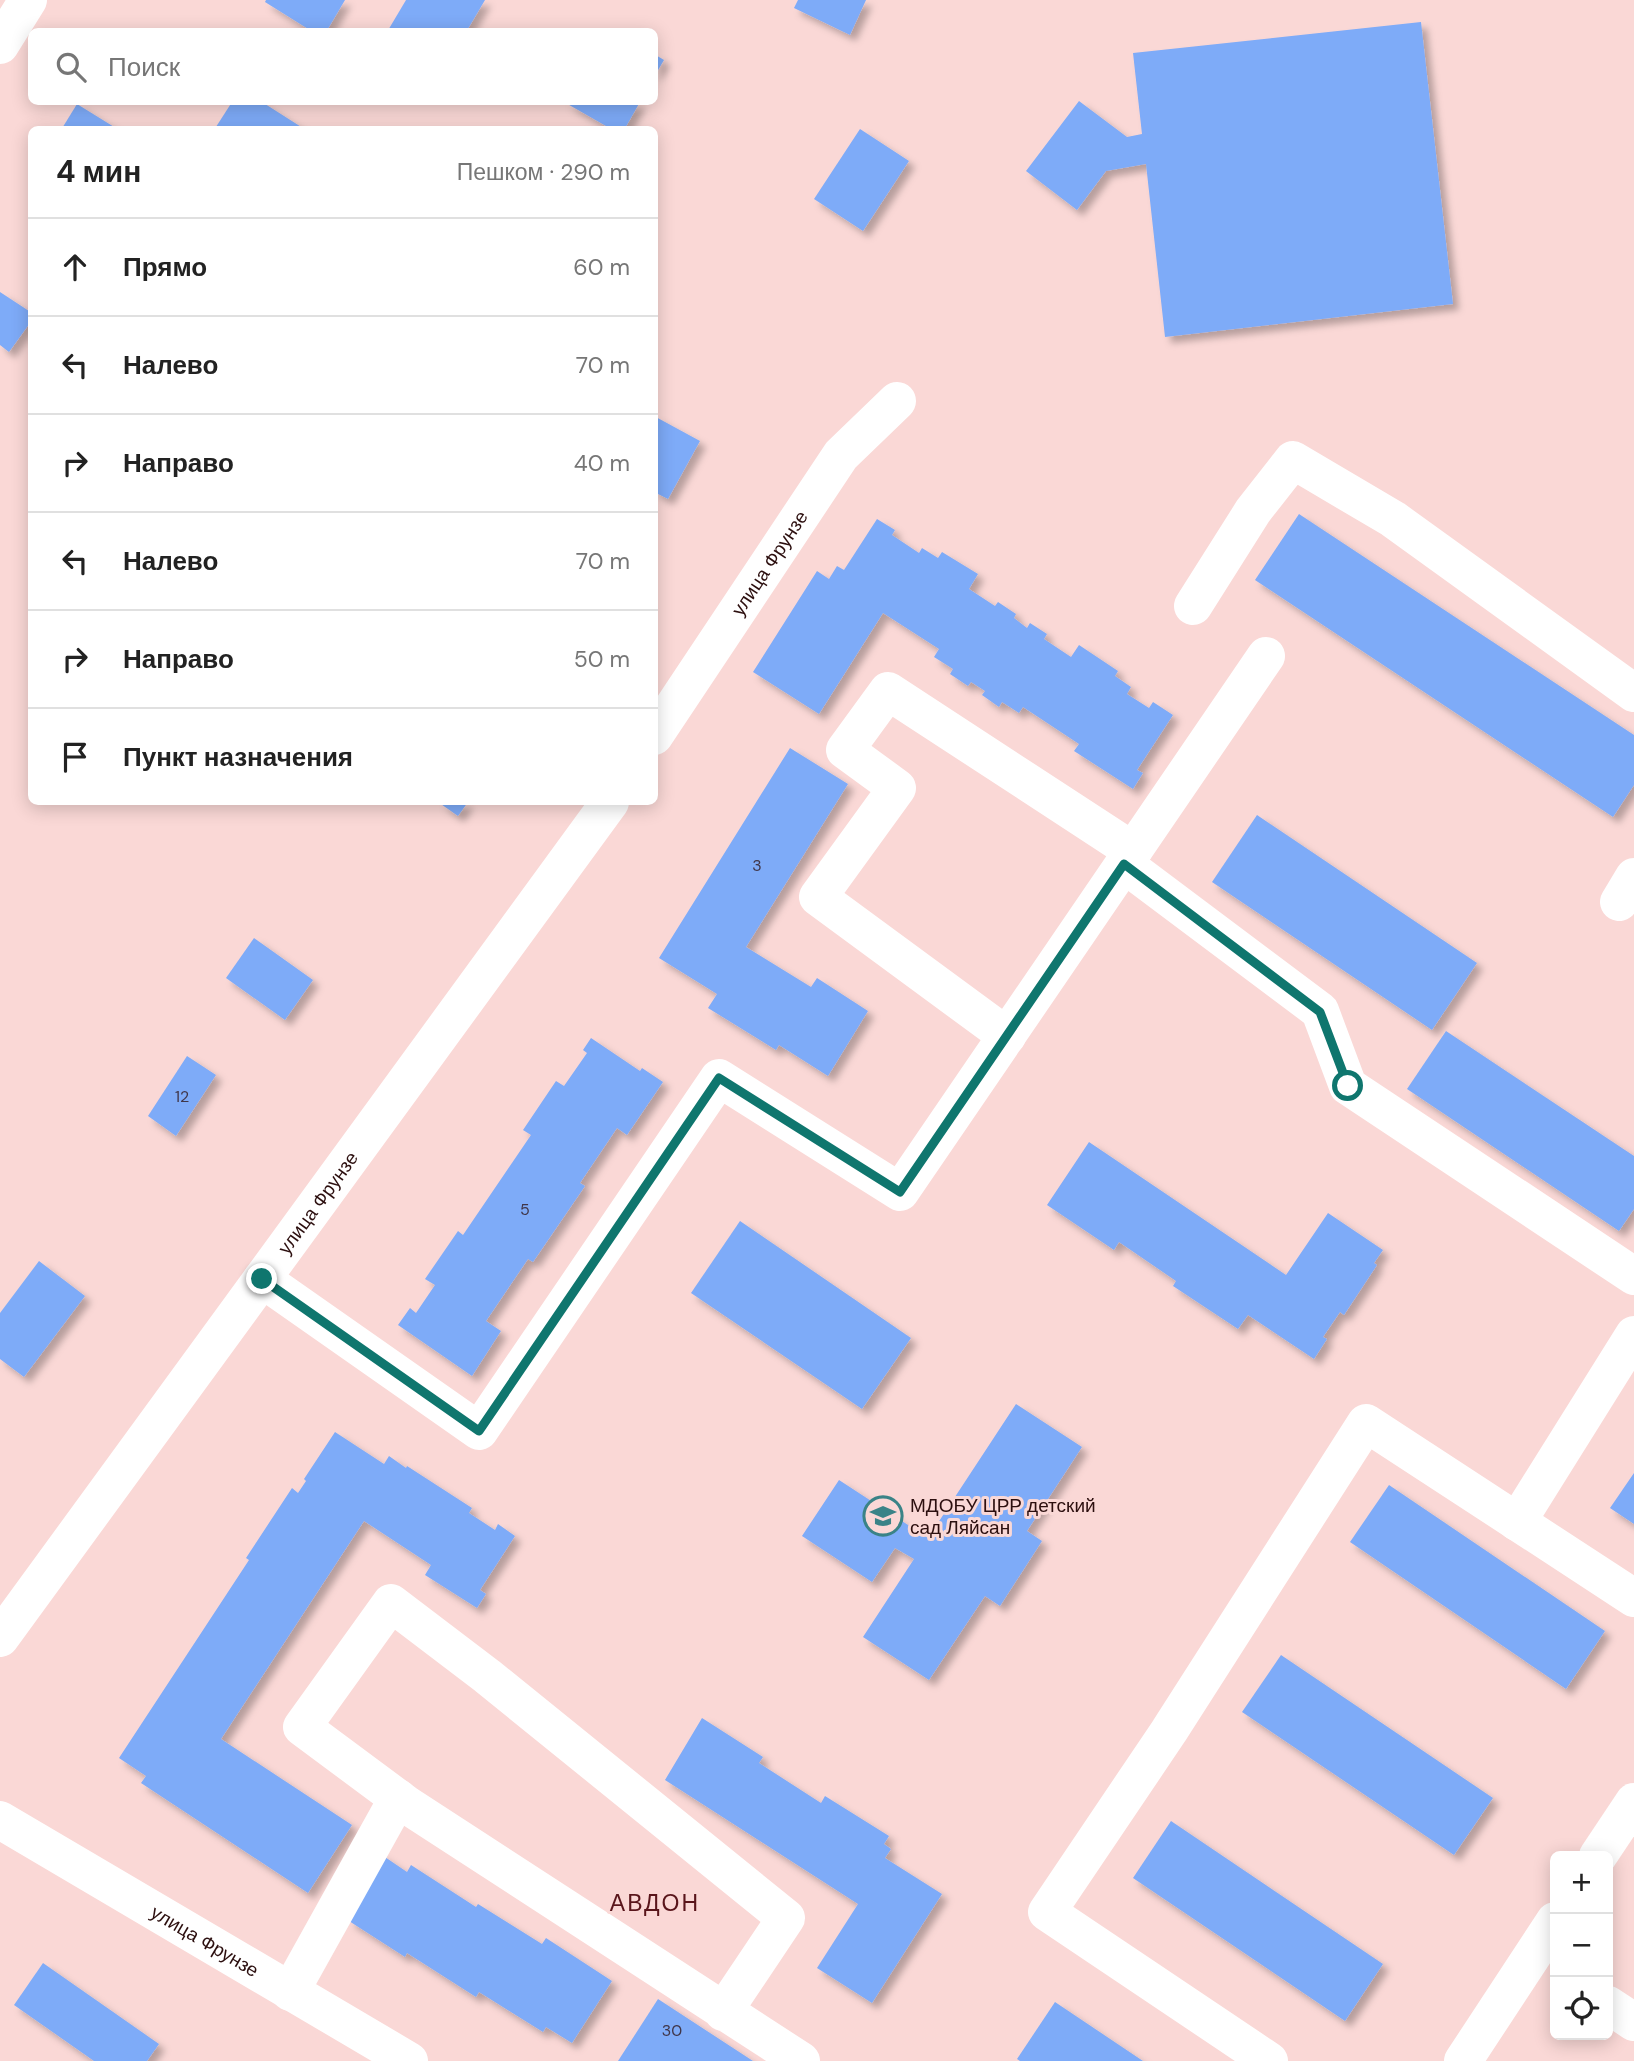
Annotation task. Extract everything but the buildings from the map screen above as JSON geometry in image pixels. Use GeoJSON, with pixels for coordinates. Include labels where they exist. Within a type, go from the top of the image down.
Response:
{"type":"FeatureCollection","features":[{"type":"Feature","properties":{"kind":"street"},"geometry":{"type":"LineString","coordinates":[[0,45],[27,0]]}},
{"type":"Feature","properties":{"kind":"street","name":"улица Фрунзе"},"geometry":{"type":"LineString","coordinates":[[658,730],[841,455],[897,401]]}},
{"type":"Feature","properties":{"kind":"street"},"geometry":{"type":"LineString","coordinates":[[1193,606],[1253,511],[1293,460],[1393,519],[1634,693]]}},
{"type":"Feature","properties":{"kind":"street"},"geometry":{"type":"LineString","coordinates":[[262,1279],[479,1431],[719,1078],[900,1192],[1266,656]]}},
{"type":"Feature","properties":{"kind":"street"},"geometry":{"type":"LineString","coordinates":[[1007,1035],[818,897],[897,788],[845,750],[888,691],[1128,858],[1320,1012],[1348,1086],[1634,1276]]}},
{"type":"Feature","properties":{"kind":"street","name":"улица Фрунзе"},"geometry":{"type":"LineString","coordinates":[[0,1639],[608,805]]}},
{"type":"Feature","properties":{"kind":"street"},"geometry":{"type":"LineString","coordinates":[[1517,1522],[1634,1335]]}},
{"type":"Feature","properties":{"kind":"street"},"geometry":{"type":"LineString","coordinates":[[1269,2061],[1047,1912],[1169,1731],[1366,1423],[1634,1598]]}},
{"type":"Feature","properties":{"kind":"street"},"geometry":{"type":"LineString","coordinates":[[723,2012],[786,1918],[487,1676],[391,1603],[302,1727],[398,1798],[723,2012],[801,2061]]}},
{"type":"Feature","properties":{"kind":"street"},"geometry":{"type":"LineString","coordinates":[[290,1992],[398,1798]]}},
{"type":"Feature","properties":{"kind":"street"},"geometry":{"type":"LineString","coordinates":[[1601,1851],[1634,1802]]}},
{"type":"Feature","properties":{"kind":"street","name":"улица Фрунзе"},"geometry":{"type":"LineString","coordinates":[[0,1821],[409,2061]]}},
{"type":"Feature","properties":{"kind":"street"},"geometry":{"type":"LineString","coordinates":[[1463,2061],[1544,1963],[1550,1940]]}},
{"type":"Feature","properties":{"kind":"street"},"geometry":{"type":"LineString","coordinates":[[1613,2008],[1634,2022]]}},
{"type":"Feature","properties":{"kind":"place","name":"МДОБУ ЦРР детский сад Ляйсан"},"geometry":{"type":"Point","coordinates":[883,1516]}},
{"type":"Feature","properties":{"kind":"district","name":"АВДОН"},"geometry":{"type":"Point","coordinates":[655,1903]}},
{"type":"Feature","properties":{"kind":"route"},"geometry":{"type":"LineString","coordinates":[[262,1279],[479,1431],[719,1078],[900,1192],[1124,864],[1320,1012],[1348,1086]]}}]}
